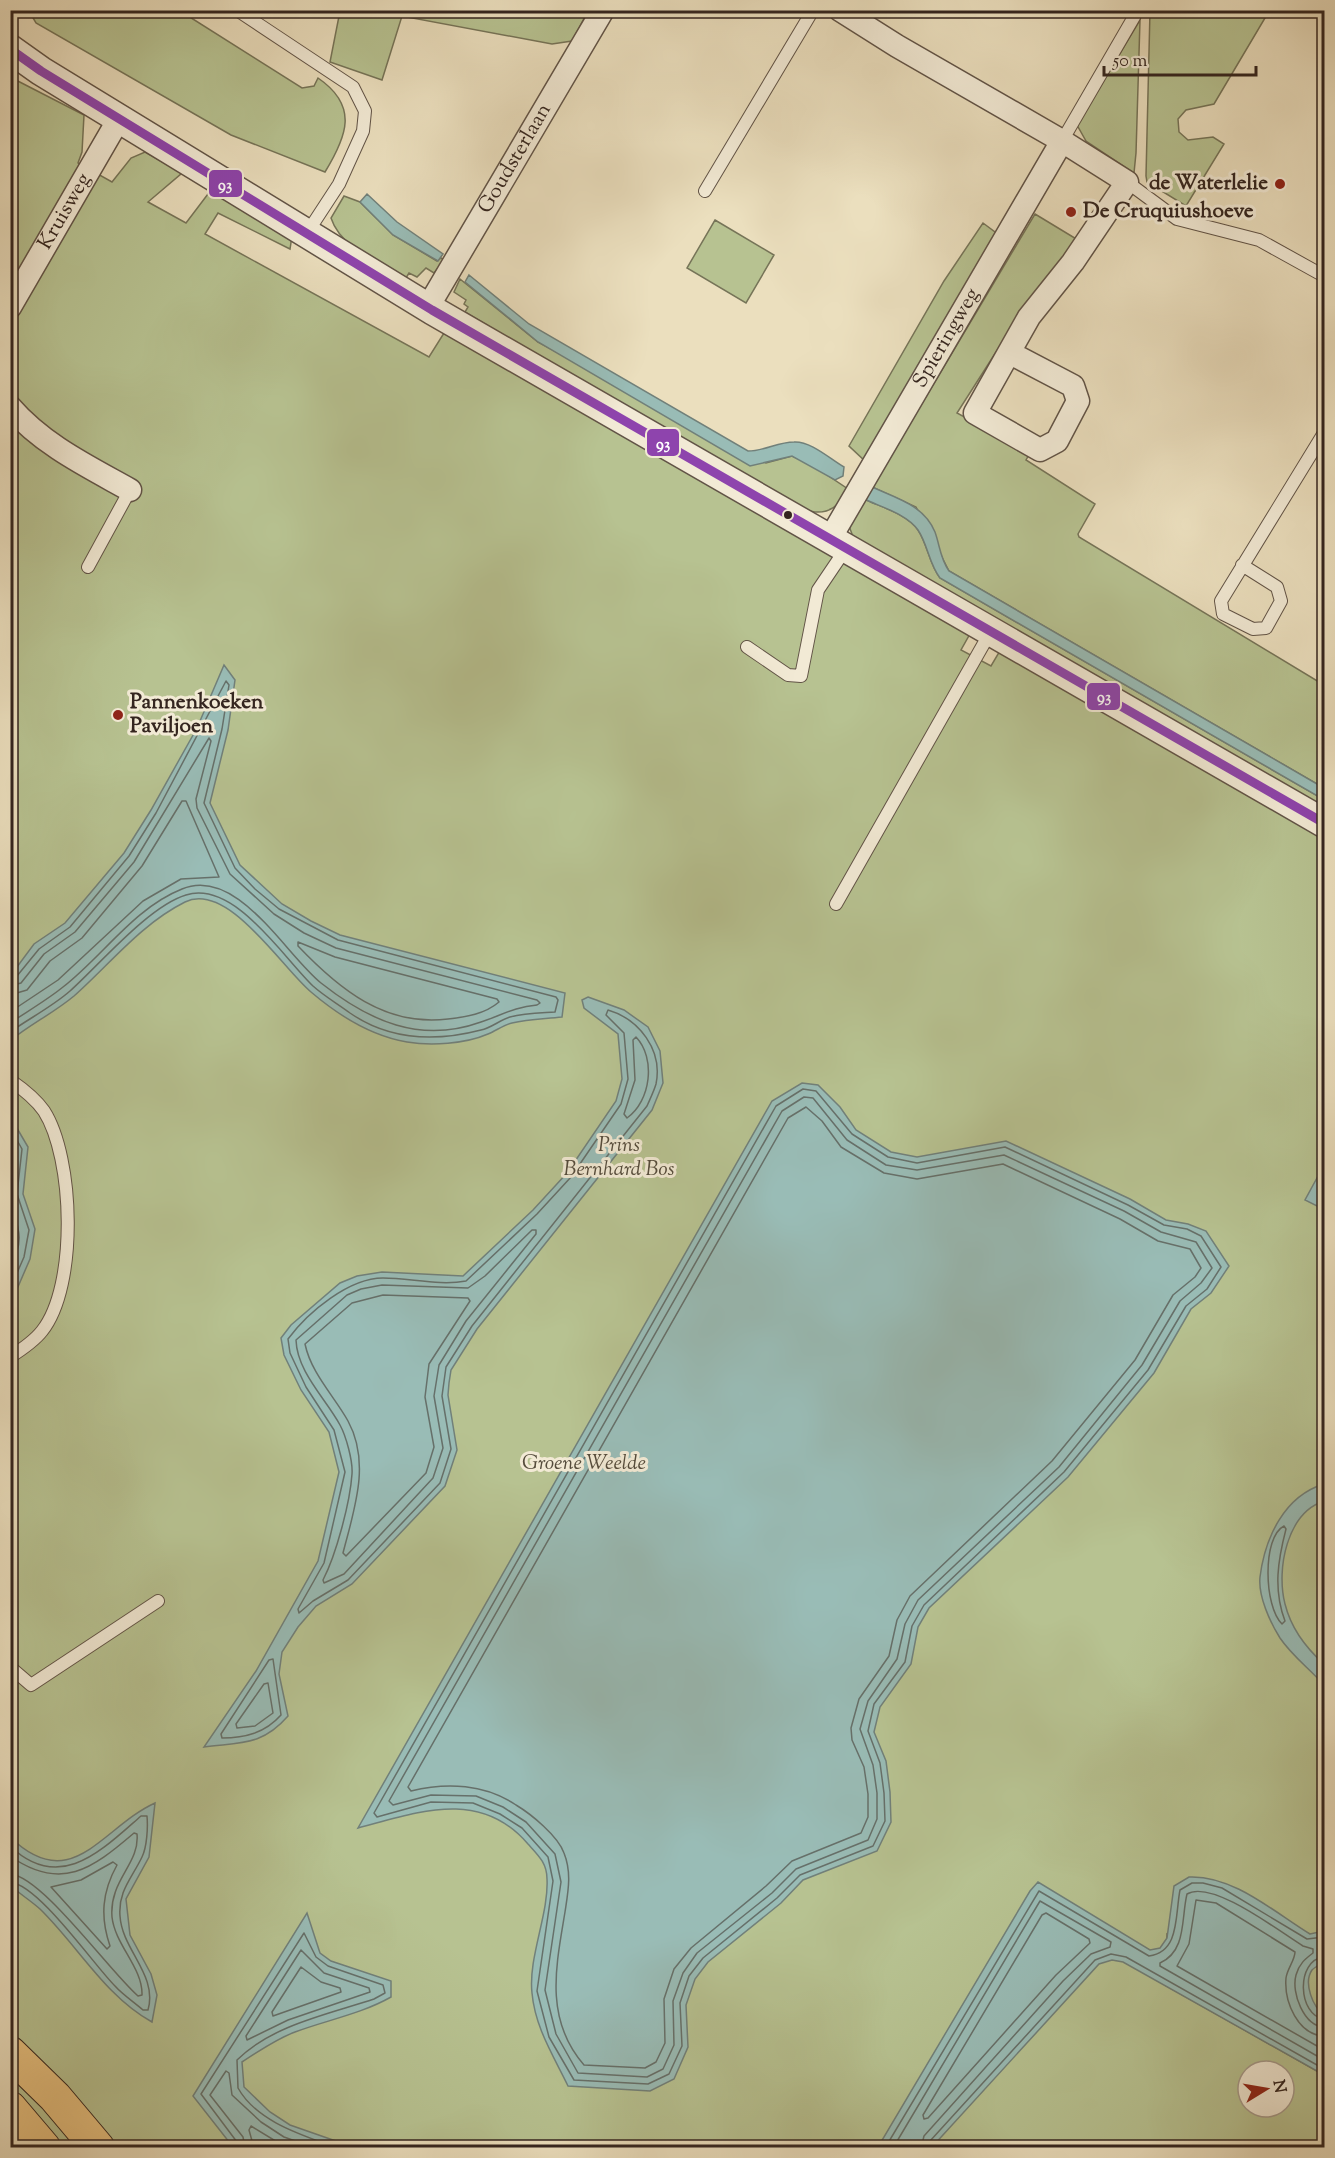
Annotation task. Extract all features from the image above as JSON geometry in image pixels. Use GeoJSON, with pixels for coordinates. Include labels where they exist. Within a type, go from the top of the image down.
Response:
{"type":"FeatureCollection","features":[{"type":"Feature","properties":{"kind":"highway"},"geometry":{"type":"LineString","coordinates":[[10,2053],[55,2097],[98,2148]]}},
{"type":"Feature","properties":{"kind":"highway"},"geometry":{"type":"LineString","coordinates":[[10,2108],[44,2148]]}},
{"type":"Feature","properties":{"kind":"street","name":"Goudsterlaan"},"geometry":{"type":"LineString","coordinates":[[428,307],[603,10]]}},
{"type":"Feature","properties":{"kind":"street"},"geometry":{"type":"LineString","coordinates":[[840,10],[1127,182],[1073,262],[1029,317],[975,413],[1041,450],[1057,441],[1078,400],[1072,387],[1010,353]]}},
{"type":"Feature","properties":{"kind":"street"},"geometry":{"type":"LineString","coordinates":[[10,49],[41,71],[120,117],[428,307],[1324,823]]}},
{"type":"Feature","properties":{"kind":"street"},"geometry":{"type":"LineString","coordinates":[[10,62],[41,71]]}},
{"type":"Feature","properties":{"kind":"street","name":"Kruisweg"},"geometry":{"type":"LineString","coordinates":[[10,307],[120,117]]}},
{"type":"Feature","properties":{"kind":"street","name":"Spieringweg"},"geometry":{"type":"LineString","coordinates":[[839,542],[1062,141]]}},
{"type":"Feature","properties":{"kind":"street"},"geometry":{"type":"LineString","coordinates":[[10,407],[26,424],[54,447],[130,490]]}},
{"type":"Feature","properties":{"kind":"lane"},"geometry":{"type":"LineString","coordinates":[[237,10],[353,87],[365,111],[363,131],[339,184],[307,233]]}},
{"type":"Feature","properties":{"kind":"lane"},"geometry":{"type":"LineString","coordinates":[[705,191],[813,10]]}},
{"type":"Feature","properties":{"kind":"lane","name":"Spieringweg"},"geometry":{"type":"LineString","coordinates":[[1062,141],[1138,10]]}},
{"type":"Feature","properties":{"kind":"lane"},"geometry":{"type":"LineString","coordinates":[[1127,182],[1177,219],[1259,240],[1324,276]]}},
{"type":"Feature","properties":{"kind":"lane"},"geometry":{"type":"LineString","coordinates":[[1242,566],[1277,586],[1281,601],[1266,628],[1253,629],[1223,614],[1221,601],[1242,566],[1324,433]]}},
{"type":"Feature","properties":{"kind":"lane"},"geometry":{"type":"LineString","coordinates":[[88,567],[130,490]]}},
{"type":"Feature","properties":{"kind":"lane"},"geometry":{"type":"LineString","coordinates":[[747,647],[788,675],[801,676],[818,590],[839,542]]}},
{"type":"Feature","properties":{"kind":"lane"},"geometry":{"type":"LineString","coordinates":[[836,904],[991,631]]}},
{"type":"Feature","properties":{"kind":"lane"},"geometry":{"type":"LineString","coordinates":[[10,1080],[30,1095],[44,1111],[54,1131],[65,1184],[68,1223],[67,1258],[49,1320],[41,1332],[10,1357]]}},
{"type":"Feature","properties":{"kind":"lane"},"geometry":{"type":"LineString","coordinates":[[10,1666],[31,1685],[158,1601]]}},
{"type":"Feature","properties":{"kind":"green space"},"geometry":{"type":"Polygon","coordinates":[[[29,11],[174,11],[185,14],[302,88],[314,86],[318,78],[331,89],[339,99],[344,111],[345,122],[339,146],[325,172],[231,135],[36,23],[29,11]]]}},
{"type":"Feature","properties":{"kind":"green space"},"geometry":{"type":"Polygon","coordinates":[[[340,11],[588,11],[572,41],[552,44],[402,16],[382,80],[330,62],[340,11]]]}},
{"type":"Feature","properties":{"kind":"green space"},"geometry":{"type":"Polygon","coordinates":[[[1150,11],[1252,11],[1265,18],[1214,104],[1186,110],[1178,119],[1179,132],[1188,140],[1213,137],[1224,144],[1186,206],[1147,182],[1150,11]]]}},
{"type":"Feature","properties":{"kind":"green space"},"geometry":{"type":"Polygon","coordinates":[[[1140,20],[1134,173],[1086,141],[1077,125],[1140,20]]]}},
{"type":"Feature","properties":{"kind":"green space","name":"Groene Weelde"},"geometry":{"type":"Polygon","coordinates":[[[10,77],[84,115],[82,152],[78,163],[112,182],[131,158],[145,152],[182,173],[148,202],[186,223],[211,190],[292,236],[290,249],[218,213],[205,234],[429,357],[444,333],[971,632],[961,650],[991,666],[1001,649],[1324,835],[1324,2032],[1167,1934],[1165,1985],[1296,2059],[1236,2059],[1236,2119],[1296,2119],[1296,2059],[1324,2075],[1324,2147],[108,2147],[11,2042],[10,77]]]}},
{"type":"Feature","properties":{"kind":"green space"},"geometry":{"type":"Polygon","coordinates":[[[344,196],[360,202],[393,235],[437,261],[441,258],[447,262],[442,269],[438,268],[434,273],[426,268],[417,277],[409,273],[406,278],[362,254],[343,238],[331,218],[344,196]]]}},
{"type":"Feature","properties":{"kind":"green space"},"geometry":{"type":"Polygon","coordinates":[[[1035,214],[1078,240],[1030,299],[957,413],[1030,453],[1026,460],[1095,504],[1078,534],[1079,537],[1324,685],[1324,788],[949,571],[916,507],[872,487],[1035,214]]]}},
{"type":"Feature","properties":{"kind":"green space"},"geometry":{"type":"Polygon","coordinates":[[[715,220],[774,255],[746,303],[687,268],[715,220]]]}},
{"type":"Feature","properties":{"kind":"green space"},"geometry":{"type":"Polygon","coordinates":[[[983,223],[999,235],[865,461],[849,446],[944,281],[983,223]]]}},
{"type":"Feature","properties":{"kind":"green space"},"geometry":{"type":"Polygon","coordinates":[[[460,279],[538,342],[766,463],[792,456],[812,465],[848,489],[830,510],[819,512],[795,506],[759,487],[465,312],[468,307],[464,304],[466,300],[454,292],[460,279]]]}},
{"type":"Feature","properties":{"kind":"green space"},"geometry":{"type":"Polygon","coordinates":[[[864,499],[901,515],[913,524],[940,578],[1321,798],[1324,792],[1324,812],[855,542],[849,526],[864,499]]]}},
{"type":"Feature","properties":{"kind":"green space"},"geometry":{"type":"Polygon","coordinates":[[[10,2070],[80,2147],[56,2147],[11,2096],[10,2070]]]}},
{"type":"Feature","properties":{"kind":"water"},"geometry":{"type":"Polygon","coordinates":[[[367,194],[397,222],[443,254],[438,261],[393,235],[360,202],[367,194]]]}},
{"type":"Feature","properties":{"kind":"water"},"geometry":{"type":"Polygon","coordinates":[[[469,275],[529,324],[748,451],[788,442],[800,442],[814,447],[844,467],[843,476],[835,480],[792,456],[750,466],[538,342],[465,282],[469,275]]]}},
{"type":"Feature","properties":{"kind":"water"},"geometry":{"type":"Polygon","coordinates":[[[872,487],[900,499],[924,515],[935,532],[942,557],[949,571],[1324,788],[1321,798],[940,578],[913,524],[901,515],[864,499],[872,487]]]}},
{"type":"Feature","properties":{"kind":"water"},"geometry":{"type":"Polygon","coordinates":[[[224,665],[235,680],[228,730],[210,803],[240,865],[282,904],[340,935],[565,993],[562,1017],[512,1023],[479,1037],[448,1043],[407,1042],[381,1035],[368,1030],[321,1001],[236,915],[219,904],[202,899],[185,902],[154,921],[74,996],[11,1040],[11,975],[34,944],[65,923],[124,853],[197,728],[224,665]]]}},
{"type":"Feature","properties":{"kind":"water"},"geometry":{"type":"Polygon","coordinates":[[[588,997],[624,1010],[648,1027],[660,1051],[663,1083],[652,1110],[477,1329],[451,1370],[448,1395],[457,1450],[445,1486],[352,1584],[316,1606],[298,1627],[282,1652],[279,1674],[288,1716],[260,1738],[204,1747],[256,1671],[318,1561],[339,1472],[329,1432],[301,1390],[284,1355],[281,1338],[291,1325],[340,1283],[357,1276],[382,1272],[463,1276],[533,1210],[567,1173],[616,1101],[622,1079],[618,1034],[584,1008],[582,1000],[588,997]]]}},
{"type":"Feature","properties":{"kind":"water"},"geometry":{"type":"Polygon","coordinates":[[[802,1083],[818,1085],[840,1107],[856,1130],[891,1152],[917,1157],[1006,1141],[1130,1199],[1166,1220],[1188,1224],[1206,1231],[1229,1266],[1211,1293],[1191,1309],[1154,1373],[1068,1477],[929,1608],[918,1627],[911,1664],[880,1707],[874,1732],[886,1761],[891,1822],[877,1851],[803,1880],[781,1903],[708,1962],[695,1979],[686,2005],[688,2047],[674,2079],[650,2091],[568,2086],[541,2029],[532,1993],[533,1965],[547,1892],[547,1873],[538,1856],[509,1827],[490,1816],[469,1810],[426,1811],[358,1828],[772,1101],[802,1083]]]}},
{"type":"Feature","properties":{"kind":"water"},"geometry":{"type":"Polygon","coordinates":[[[11,1118],[28,1147],[23,1194],[35,1229],[30,1259],[11,1303],[11,1118]]]}},
{"type":"Feature","properties":{"kind":"water"},"geometry":{"type":"Polygon","coordinates":[[[1324,1165],[1324,1196],[1319,1207],[1305,1200],[1324,1165]]]}},
{"type":"Feature","properties":{"kind":"water"},"geometry":{"type":"Polygon","coordinates":[[[1324,1484],[1324,1501],[1311,1507],[1293,1530],[1287,1544],[1282,1575],[1285,1604],[1291,1621],[1300,1637],[1324,1664],[1324,1685],[1280,1638],[1266,1609],[1260,1577],[1266,1548],[1287,1508],[1310,1490],[1324,1484]]]}},
{"type":"Feature","properties":{"kind":"water"},"geometry":{"type":"Polygon","coordinates":[[[155,1803],[149,1857],[126,1899],[130,1935],[151,1974],[157,1995],[152,2022],[120,1999],[54,1923],[11,1886],[10,1837],[32,1854],[51,1860],[69,1859],[86,1852],[136,1814],[155,1803]]]}},
{"type":"Feature","properties":{"kind":"water"},"geometry":{"type":"Polygon","coordinates":[[[1189,1877],[1221,1882],[1252,1896],[1310,1934],[1324,1931],[1324,1961],[1309,1975],[1309,1988],[1313,2001],[1324,2015],[1324,2075],[1123,1962],[1112,1960],[1099,1964],[932,2147],[878,2147],[1030,1891],[1038,1882],[1150,1950],[1160,1948],[1167,1938],[1174,1886],[1189,1877]]]}},
{"type":"Feature","properties":{"kind":"water"},"geometry":{"type":"Polygon","coordinates":[[[307,1913],[320,1953],[331,1961],[391,1981],[391,1997],[356,2012],[281,2038],[242,2062],[244,2087],[270,2112],[290,2125],[353,2147],[233,2147],[193,2096],[307,1913]]]}},
{"type":"Feature","properties":{"kind":"transit line","name":"93"},"geometry":{"type":"LineString","coordinates":[[10,49],[41,71],[432,310],[1324,823]]}},
{"type":"Feature","properties":{"kind":"place","name":"de Waterlelie"},"geometry":{"type":"Point","coordinates":[1280,184]}},
{"type":"Feature","properties":{"kind":"place","name":"De Cruquiushoeve"},"geometry":{"type":"Point","coordinates":[1071,212]}},
{"type":"Feature","properties":{"kind":"place","name":"Pannenkoeken Paviljoen"},"geometry":{"type":"Point","coordinates":[118,715]}},
{"type":"Feature","properties":{"kind":"park label","name":"Prins Bernhard Bos"},"geometry":{"type":"Point","coordinates":[619,1158]}}]}
